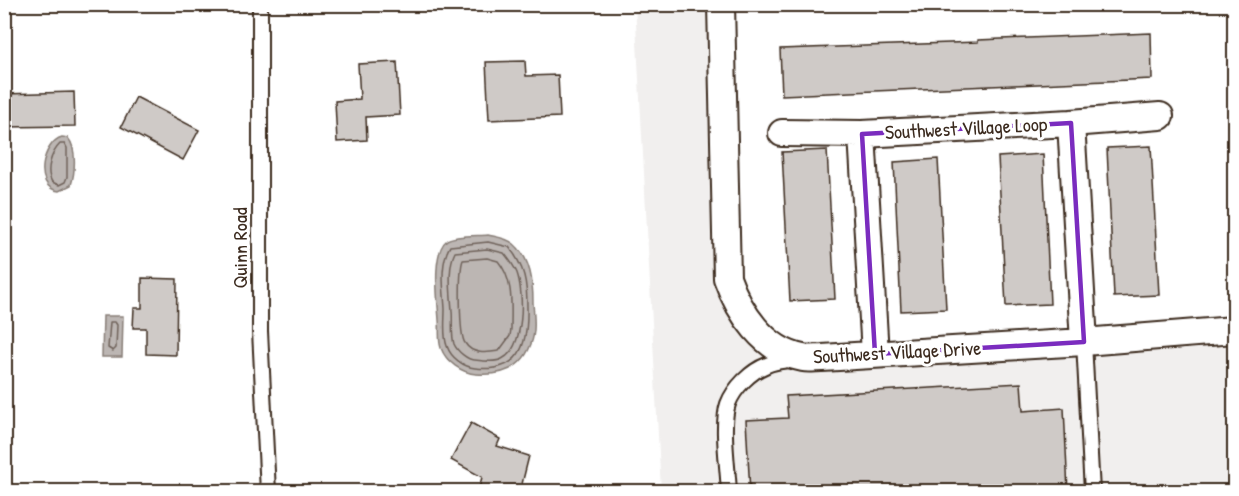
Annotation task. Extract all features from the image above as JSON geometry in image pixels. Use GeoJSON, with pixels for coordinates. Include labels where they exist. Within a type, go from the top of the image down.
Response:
{"type":"FeatureCollection","features":[{"type":"Feature","properties":{"kind":"street","name":"Southwest Village Drive"},"geometry":{"type":"LineString","coordinates":[[721,4],[727,278],[739,305],[757,331],[778,347],[802,357],[1084,342],[1234,330]]}},
{"type":"Feature","properties":{"kind":"street"},"geometry":{"type":"LineString","coordinates":[[1071,123],[1160,116]]}},
{"type":"Feature","properties":{"kind":"street","name":"Southwest Village Loop"},"geometry":{"type":"LineString","coordinates":[[874,354],[862,134],[1071,123],[1084,342]]}},
{"type":"Feature","properties":{"kind":"street"},"geometry":{"type":"LineString","coordinates":[[782,134],[862,134]]}},
{"type":"Feature","properties":{"kind":"lane","name":"Quinn Road"},"geometry":{"type":"LineString","coordinates":[[260,4],[260,331],[268,492]]}},
{"type":"Feature","properties":{"kind":"lane"},"geometry":{"type":"LineString","coordinates":[[1084,342],[1092,492]]}},
{"type":"Feature","properties":{"kind":"lane"},"geometry":{"type":"LineString","coordinates":[[729,492],[725,421],[728,404],[736,389],[749,376],[766,365],[802,357]]}},
{"type":"Feature","properties":{"kind":"highlighted area"},"geometry":{"type":"Polygon","coordinates":[[[1071,123],[1084,342],[875,354],[862,134],[1071,123]]]}},
{"type":"Feature","properties":{"kind":"shaded area"},"geometry":{"type":"Polygon","coordinates":[[[635,5],[721,5],[727,278],[778,347],[1234,330],[1234,491],[661,491],[635,5]]]}},
{"type":"Feature","properties":{"kind":"water"},"geometry":{"type":"Polygon","coordinates":[[[62,137],[68,138],[71,142],[74,167],[71,185],[59,191],[51,188],[45,182],[43,164],[50,147],[62,137]]]}},
{"type":"Feature","properties":{"kind":"water"},"geometry":{"type":"Polygon","coordinates":[[[488,235],[511,242],[524,257],[531,279],[534,329],[533,339],[527,353],[516,365],[502,372],[476,374],[455,366],[441,348],[437,266],[442,246],[447,240],[461,236],[488,235]]]}},
{"type":"Feature","properties":{"kind":"water"},"geometry":{"type":"Polygon","coordinates":[[[103,316],[123,316],[122,357],[102,357],[103,316]]]}},
{"type":"Feature","properties":{"kind":"building"},"geometry":{"type":"Polygon","coordinates":[[[1151,33],[1152,79],[782,95],[780,49],[1151,33]]]}},
{"type":"Feature","properties":{"kind":"building"},"geometry":{"type":"Polygon","coordinates":[[[525,61],[526,76],[558,75],[560,117],[489,120],[486,62],[525,61]]]}},
{"type":"Feature","properties":{"kind":"building"},"geometry":{"type":"Polygon","coordinates":[[[397,62],[400,115],[366,117],[367,140],[337,142],[335,101],[360,99],[358,64],[397,62]]]}},
{"type":"Feature","properties":{"kind":"building"},"geometry":{"type":"Polygon","coordinates":[[[74,92],[75,126],[4,127],[4,94],[74,92]]]}},
{"type":"Feature","properties":{"kind":"building"},"geometry":{"type":"Polygon","coordinates":[[[136,97],[199,130],[183,160],[121,127],[136,97]]]}},
{"type":"Feature","properties":{"kind":"building"},"geometry":{"type":"Polygon","coordinates":[[[1151,146],[1159,295],[1114,297],[1107,148],[1151,146]]]}},
{"type":"Feature","properties":{"kind":"building"},"geometry":{"type":"Polygon","coordinates":[[[827,150],[835,299],[790,301],[782,152],[827,150]]]}},
{"type":"Feature","properties":{"kind":"building"},"geometry":{"type":"Polygon","coordinates":[[[1043,154],[1050,304],[1006,306],[998,157],[1043,154]]]}},
{"type":"Feature","properties":{"kind":"building"},"geometry":{"type":"Polygon","coordinates":[[[938,159],[946,309],[901,311],[894,162],[938,159]]]}},
{"type":"Feature","properties":{"kind":"building"},"geometry":{"type":"Polygon","coordinates":[[[142,278],[177,279],[176,355],[146,354],[146,328],[133,328],[134,308],[142,308],[142,278]]]}},
{"type":"Feature","properties":{"kind":"building"},"geometry":{"type":"Polygon","coordinates":[[[1021,383],[1023,411],[1064,408],[1068,492],[750,492],[746,420],[788,418],[786,396],[1021,383]]]}},
{"type":"Feature","properties":{"kind":"building"},"geometry":{"type":"Polygon","coordinates":[[[471,423],[500,439],[497,446],[529,456],[520,492],[478,492],[482,477],[451,460],[471,423]]]}}]}
